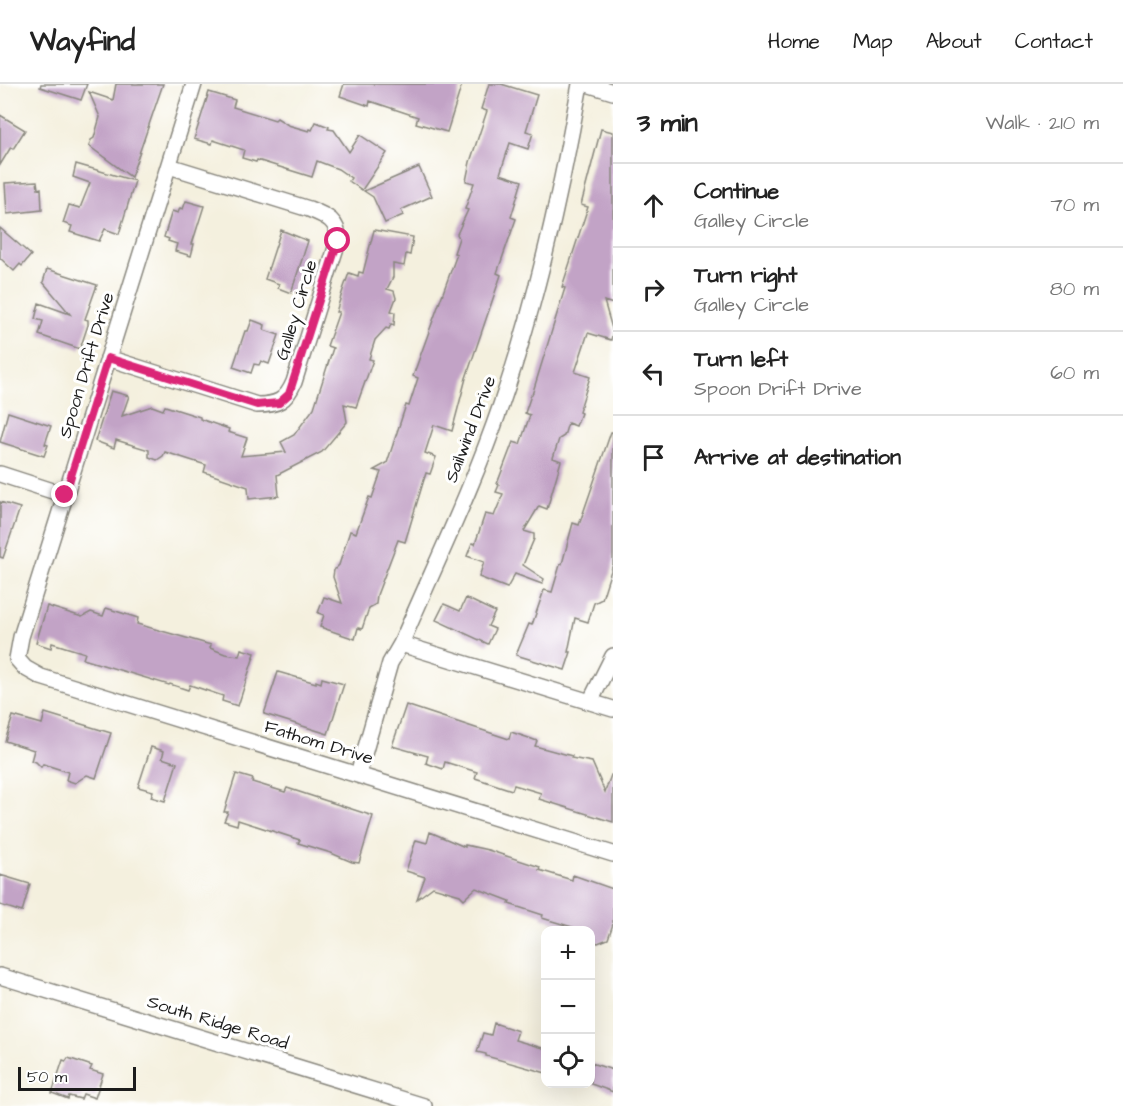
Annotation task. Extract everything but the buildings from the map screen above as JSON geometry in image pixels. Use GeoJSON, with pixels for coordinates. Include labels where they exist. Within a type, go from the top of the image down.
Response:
{"type":"FeatureCollection","features":[{"type":"Feature","properties":{"kind":"street","name":"Spoon Drift Drive"},"geometry":{"type":"LineString","coordinates":[[17,659],[21,637],[194,84]]}},
{"type":"Feature","properties":{"kind":"street","name":"Sailwind Drive"},"geometry":{"type":"LineString","coordinates":[[358,775],[390,663],[401,644],[474,476],[518,354],[564,174],[579,84]]}},
{"type":"Feature","properties":{"kind":"street"},"geometry":{"type":"LineString","coordinates":[[588,84],[613,92]]}},
{"type":"Feature","properties":{"kind":"street","name":"Galley Circle"},"geometry":{"type":"LineString","coordinates":[[108,358],[257,405],[269,405],[279,403],[289,394],[311,328],[338,241],[339,232],[335,223],[328,217],[309,209],[169,166]]}},
{"type":"Feature","properties":{"kind":"street"},"geometry":{"type":"LineString","coordinates":[[0,474],[65,495]]}},
{"type":"Feature","properties":{"kind":"street"},"geometry":{"type":"LineString","coordinates":[[401,644],[613,709]]}},
{"type":"Feature","properties":{"kind":"street"},"geometry":{"type":"LineString","coordinates":[[590,702],[613,656]]}},
{"type":"Feature","properties":{"kind":"street","name":"Fathom Drive"},"geometry":{"type":"LineString","coordinates":[[17,659],[25,668],[41,677],[613,854]]}},
{"type":"Feature","properties":{"kind":"street","name":"South Ridge Road"},"geometry":{"type":"LineString","coordinates":[[0,976],[424,1106]]}},
{"type":"Feature","properties":{"kind":"route"},"geometry":{"type":"LineString","coordinates":[[65,495],[108,358],[257,405],[279,403],[289,394],[338,241]]}}]}
